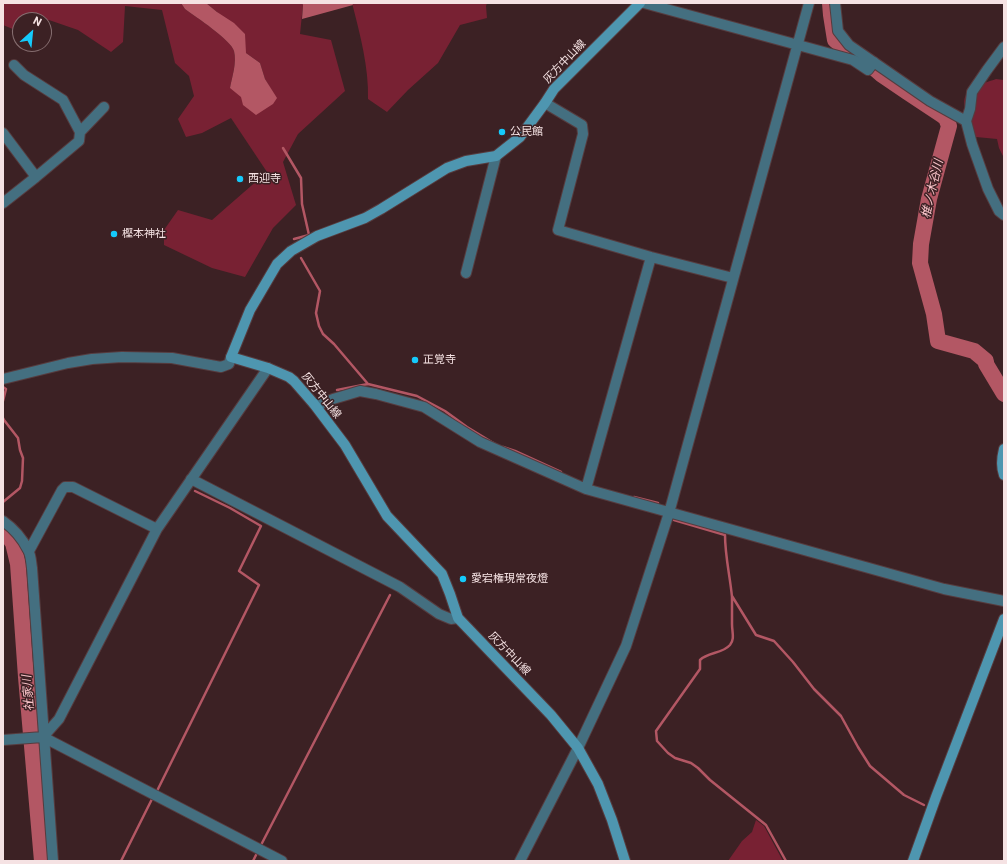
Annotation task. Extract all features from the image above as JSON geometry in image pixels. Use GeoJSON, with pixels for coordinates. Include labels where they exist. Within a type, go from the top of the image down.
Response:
{"type":"FeatureCollection","features":[{"type":"Feature","properties":{"kind":"main road","name":"灰方中山線"},"geometry":{"type":"LineString","coordinates":[[625,861],[612,820],[598,784],[578,748],[551,715],[458,618],[442,574],[387,516],[344,445],[314,404],[294,380],[289,377],[268,368],[231,357],[250,310],[277,264],[291,251],[317,236],[365,218],[447,168],[466,161],[496,156],[520,137],[554,89],[640,3]]}},
{"type":"Feature","properties":{"kind":"main road"},"geometry":{"type":"LineString","coordinates":[[1004,449],[1002,459],[1004,475]]}},
{"type":"Feature","properties":{"kind":"main road"},"geometry":{"type":"LineString","coordinates":[[913,861],[920,838],[1004,619]]}},
{"type":"Feature","properties":{"kind":"street"},"geometry":{"type":"LineString","coordinates":[[644,3],[853,60],[868,70],[874,62]]}},
{"type":"Feature","properties":{"kind":"street"},"geometry":{"type":"LineString","coordinates":[[520,861],[578,748],[626,646],[669,512],[809,3]]}},
{"type":"Feature","properties":{"kind":"street"},"geometry":{"type":"LineString","coordinates":[[835,3],[838,31],[850,45],[930,101],[966,121]]}},
{"type":"Feature","properties":{"kind":"street"},"geometry":{"type":"LineString","coordinates":[[1004,47],[972,92],[970,110],[966,121],[972,144],[988,189],[999,202],[999,211],[1004,215]]}},
{"type":"Feature","properties":{"kind":"street"},"geometry":{"type":"LineString","coordinates":[[14,65],[24,75],[63,100],[80,132]]}},
{"type":"Feature","properties":{"kind":"street"},"geometry":{"type":"LineString","coordinates":[[545,103],[582,125],[583,134],[558,230],[651,257],[733,278]]}},
{"type":"Feature","properties":{"kind":"street"},"geometry":{"type":"LineString","coordinates":[[3,203],[78,141],[80,132],[104,107]]}},
{"type":"Feature","properties":{"kind":"street"},"geometry":{"type":"LineString","coordinates":[[3,133],[36,177]]}},
{"type":"Feature","properties":{"kind":"street"},"geometry":{"type":"LineString","coordinates":[[466,273],[496,156]]}},
{"type":"Feature","properties":{"kind":"street"},"geometry":{"type":"LineString","coordinates":[[586,489],[651,257]]}},
{"type":"Feature","properties":{"kind":"street"},"geometry":{"type":"LineString","coordinates":[[3,379],[68,363],[92,359],[122,357],[172,358],[220,367],[229,364],[231,357]]}},
{"type":"Feature","properties":{"kind":"street"},"geometry":{"type":"LineString","coordinates":[[43,737],[59,719],[157,529],[268,368]]}},
{"type":"Feature","properties":{"kind":"street"},"geometry":{"type":"LineString","coordinates":[[314,404],[321,404],[333,398],[360,391],[424,407],[480,442],[586,489],[944,589],[1004,601]]}},
{"type":"Feature","properties":{"kind":"street"},"geometry":{"type":"LineString","coordinates":[[191,479],[400,587],[450,620],[458,618]]}},
{"type":"Feature","properties":{"kind":"street"},"geometry":{"type":"LineString","coordinates":[[29,551],[62,490],[65,488],[73,487],[157,529]]}},
{"type":"Feature","properties":{"kind":"street"},"geometry":{"type":"LineString","coordinates":[[3,521],[9,525],[29,551],[32,568],[52,861]]}},
{"type":"Feature","properties":{"kind":"street"},"geometry":{"type":"LineString","coordinates":[[3,740],[43,737],[282,861]]}},
{"type":"Feature","properties":{"kind":"shaded area"},"geometry":{"type":"Polygon","coordinates":[[[3,3],[181,3],[185,9],[227,41],[234,51],[234,70],[230,88],[276,98],[265,79],[260,63],[246,53],[217,12],[206,3],[302,3],[300,34],[331,40],[345,91],[298,134],[283,162],[296,205],[273,228],[245,277],[212,268],[164,245],[164,230],[178,210],[212,220],[267,172],[231,118],[202,133],[186,137],[178,119],[194,96],[189,76],[175,63],[162,10],[125,6],[123,42],[111,52],[78,30],[52,21],[52,12],[12,12],[12,29],[3,25],[3,3]]]}},
{"type":"Feature","properties":{"kind":"shaded area"},"geometry":{"type":"Polygon","coordinates":[[[181,3],[206,3],[234,23],[245,34],[246,53],[260,63],[265,79],[277,98],[273,104],[256,115],[243,105],[241,97],[230,88],[235,60],[234,51],[231,46],[227,41],[185,9],[181,3]]]}},
{"type":"Feature","properties":{"kind":"shaded area"},"geometry":{"type":"Polygon","coordinates":[[[302,3],[352,3],[353,5],[302,19],[302,3]]]}},
{"type":"Feature","properties":{"kind":"shaded area"},"geometry":{"type":"Polygon","coordinates":[[[352,3],[487,3],[487,18],[460,25],[438,63],[408,90],[387,112],[368,99],[367,75],[361,39],[352,3]]]}},
{"type":"Feature","properties":{"kind":"shaded area"},"geometry":{"type":"Polygon","coordinates":[[[996,79],[1004,80],[1004,158],[999,148],[997,139],[976,137],[972,129],[964,101],[969,91],[979,85],[996,79]]]}},
{"type":"Feature","properties":{"kind":"shaded area"},"geometry":{"type":"Polygon","coordinates":[[[756,820],[764,826],[783,861],[728,861],[742,841],[752,832],[756,820]]]}},
{"type":"Feature","properties":{"kind":"waterway","name":"椎ノ木谷川"},"geometry":{"type":"LineString","coordinates":[[830,3],[835,40],[882,75],[946,118],[949,126],[929,199],[921,244],[920,263],[934,314],[938,341],[974,351],[986,361],[986,364],[1004,394]]}},
{"type":"Feature","properties":{"kind":"waterway"},"geometry":{"type":"LineString","coordinates":[[283,148],[301,178],[302,204],[309,235],[294,239]]}},
{"type":"Feature","properties":{"kind":"waterway"},"geometry":{"type":"LineString","coordinates":[[301,258],[320,291],[316,313],[319,326],[323,334],[334,344],[368,384]]}},
{"type":"Feature","properties":{"kind":"waterway"},"geometry":{"type":"LineString","coordinates":[[337,390],[368,384],[417,396],[445,411],[467,427],[495,444]]}},
{"type":"Feature","properties":{"kind":"waterway"},"geometry":{"type":"LineString","coordinates":[[3,387],[6,389],[3,401]]}},
{"type":"Feature","properties":{"kind":"waterway"},"geometry":{"type":"LineString","coordinates":[[3,418],[18,438],[23,458],[22,481],[20,488],[3,502]]}},
{"type":"Feature","properties":{"kind":"waterway"},"geometry":{"type":"LineString","coordinates":[[503,447],[561,472]]}},
{"type":"Feature","properties":{"kind":"waterway"},"geometry":{"type":"LineString","coordinates":[[156,793],[259,585],[239,571],[261,526],[230,508],[195,491]]}},
{"type":"Feature","properties":{"kind":"waterway"},"geometry":{"type":"LineString","coordinates":[[634,497],[658,503]]}},
{"type":"Feature","properties":{"kind":"waterway"},"geometry":{"type":"LineString","coordinates":[[674,520],[725,535],[732,597],[733,638],[732,643],[727,648],[703,657],[700,660],[700,669],[656,731],[657,741],[675,758],[691,763],[698,768],[710,780],[766,825],[786,861]]}},
{"type":"Feature","properties":{"kind":"waterway","name":"社家川"},"geometry":{"type":"LineString","coordinates":[[3,529],[13,543],[18,564],[42,861]]}},
{"type":"Feature","properties":{"kind":"waterway"},"geometry":{"type":"LineString","coordinates":[[260,847],[390,595]]}},
{"type":"Feature","properties":{"kind":"waterway"},"geometry":{"type":"LineString","coordinates":[[732,596],[756,635],[774,641],[814,689],[841,716],[870,766],[904,795],[924,805]]}},
{"type":"Feature","properties":{"kind":"waterway"},"geometry":{"type":"LineString","coordinates":[[121,861],[153,797]]}},
{"type":"Feature","properties":{"kind":"waterway"},"geometry":{"type":"LineString","coordinates":[[253,861],[258,851]]}},
{"type":"Feature","properties":{"kind":"place","name":"公民館"},"geometry":{"type":"Point","coordinates":[502,132]}},
{"type":"Feature","properties":{"kind":"place","name":"西迎寺"},"geometry":{"type":"Point","coordinates":[240,179]}},
{"type":"Feature","properties":{"kind":"place","name":"樫本神社"},"geometry":{"type":"Point","coordinates":[114,234]}},
{"type":"Feature","properties":{"kind":"place","name":"正覚寺"},"geometry":{"type":"Point","coordinates":[415,360]}},
{"type":"Feature","properties":{"kind":"place","name":"愛宕権現常夜燈"},"geometry":{"type":"Point","coordinates":[463,579]}}]}
